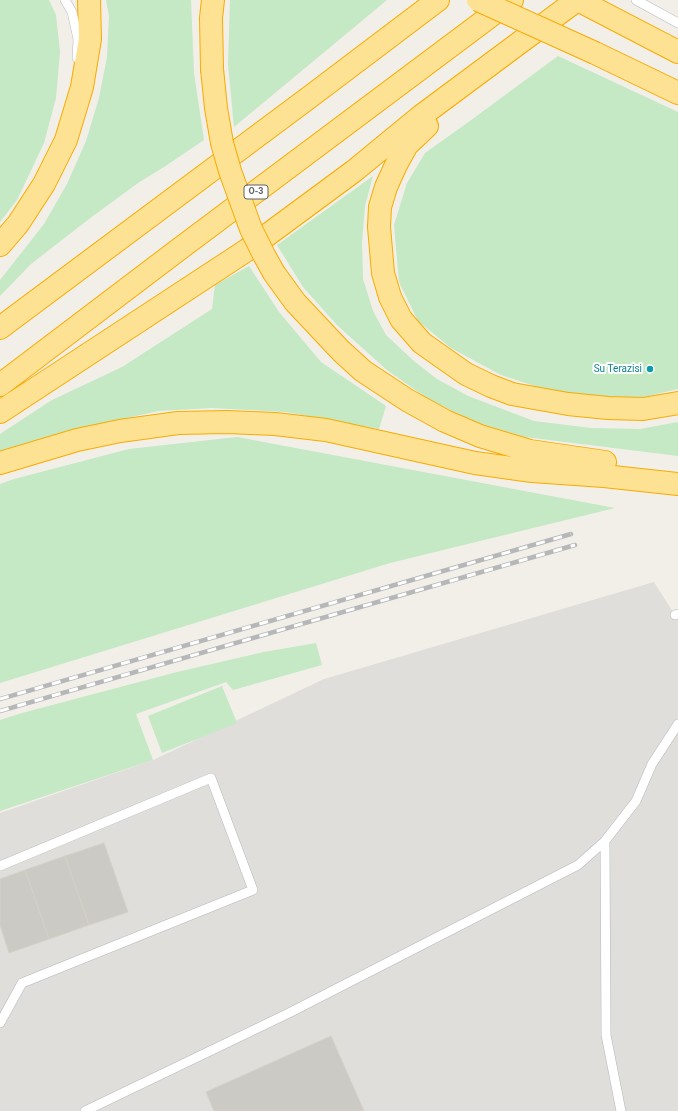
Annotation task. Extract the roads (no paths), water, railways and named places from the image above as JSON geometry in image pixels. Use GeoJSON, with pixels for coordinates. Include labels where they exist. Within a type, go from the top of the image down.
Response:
{"type":"FeatureCollection","features":[{"type":"Feature","properties":{"kind":"highway"},"geometry":{"type":"LineString","coordinates":[[0,245],[22,218],[44,184],[66,140],[82,87],[90,39],[89,0]]}},
{"type":"Feature","properties":{"kind":"highway"},"geometry":{"type":"LineString","coordinates":[[213,0],[212,69],[216,108],[222,143],[230,171],[251,229],[274,273],[295,302],[341,351],[363,371],[407,400],[445,421],[480,436],[530,451],[678,473]]}},
{"type":"Feature","properties":{"kind":"highway"},"geometry":{"type":"LineString","coordinates":[[0,328],[438,0]]}},
{"type":"Feature","properties":{"kind":"highway"},"geometry":{"type":"LineString","coordinates":[[478,0],[595,53],[678,93]]}},
{"type":"Feature","properties":{"kind":"highway","name":"O-3"},"geometry":{"type":"LineString","coordinates":[[0,385],[512,0]]}},
{"type":"Feature","properties":{"kind":"highway"},"geometry":{"type":"LineString","coordinates":[[0,412],[247,250],[354,171],[421,116],[578,0],[678,52]]}},
{"type":"Feature","properties":{"kind":"highway"},"geometry":{"type":"LineString","coordinates":[[500,57],[488,73],[426,127],[407,146],[386,186],[380,207],[379,227],[383,273],[390,297],[401,319],[422,343],[443,359],[466,374],[512,394],[568,404],[608,408],[643,409],[678,403]]}},
{"type":"Feature","properties":{"kind":"highway"},"geometry":{"type":"LineString","coordinates":[[0,463],[77,440],[120,431],[178,423],[228,422],[275,424],[326,430],[475,463],[532,471],[604,476],[678,484]]}},
{"type":"Feature","properties":{"kind":"lane"},"geometry":{"type":"LineString","coordinates":[[65,0],[72,12],[78,39],[66,140]]}},
{"type":"Feature","properties":{"kind":"lane"},"geometry":{"type":"LineString","coordinates":[[636,0],[678,23]]}},
{"type":"Feature","properties":{"kind":"lane"},"geometry":{"type":"LineString","coordinates":[[648,6],[678,18]]}},
{"type":"Feature","properties":{"kind":"lane"},"geometry":{"type":"LineString","coordinates":[[85,1111],[289,1013],[578,865],[605,841],[636,801],[652,764],[678,724]]}},
{"type":"Feature","properties":{"kind":"lane"},"geometry":{"type":"LineString","coordinates":[[0,866],[211,778],[253,890],[22,983],[0,1023]]}},
{"type":"Feature","properties":{"kind":"lane"},"geometry":{"type":"LineString","coordinates":[[605,841],[606,1035],[621,1111]]}},
{"type":"Feature","properties":{"kind":"railway"},"geometry":{"type":"LineString","coordinates":[[0,699],[571,534]]}},
{"type":"Feature","properties":{"kind":"railway"},"geometry":{"type":"LineString","coordinates":[[0,711],[575,545]]}},
{"type":"Feature","properties":{"kind":"place","name":"Su Terazisi"},"geometry":{"type":"Point","coordinates":[650,369]}}]}
